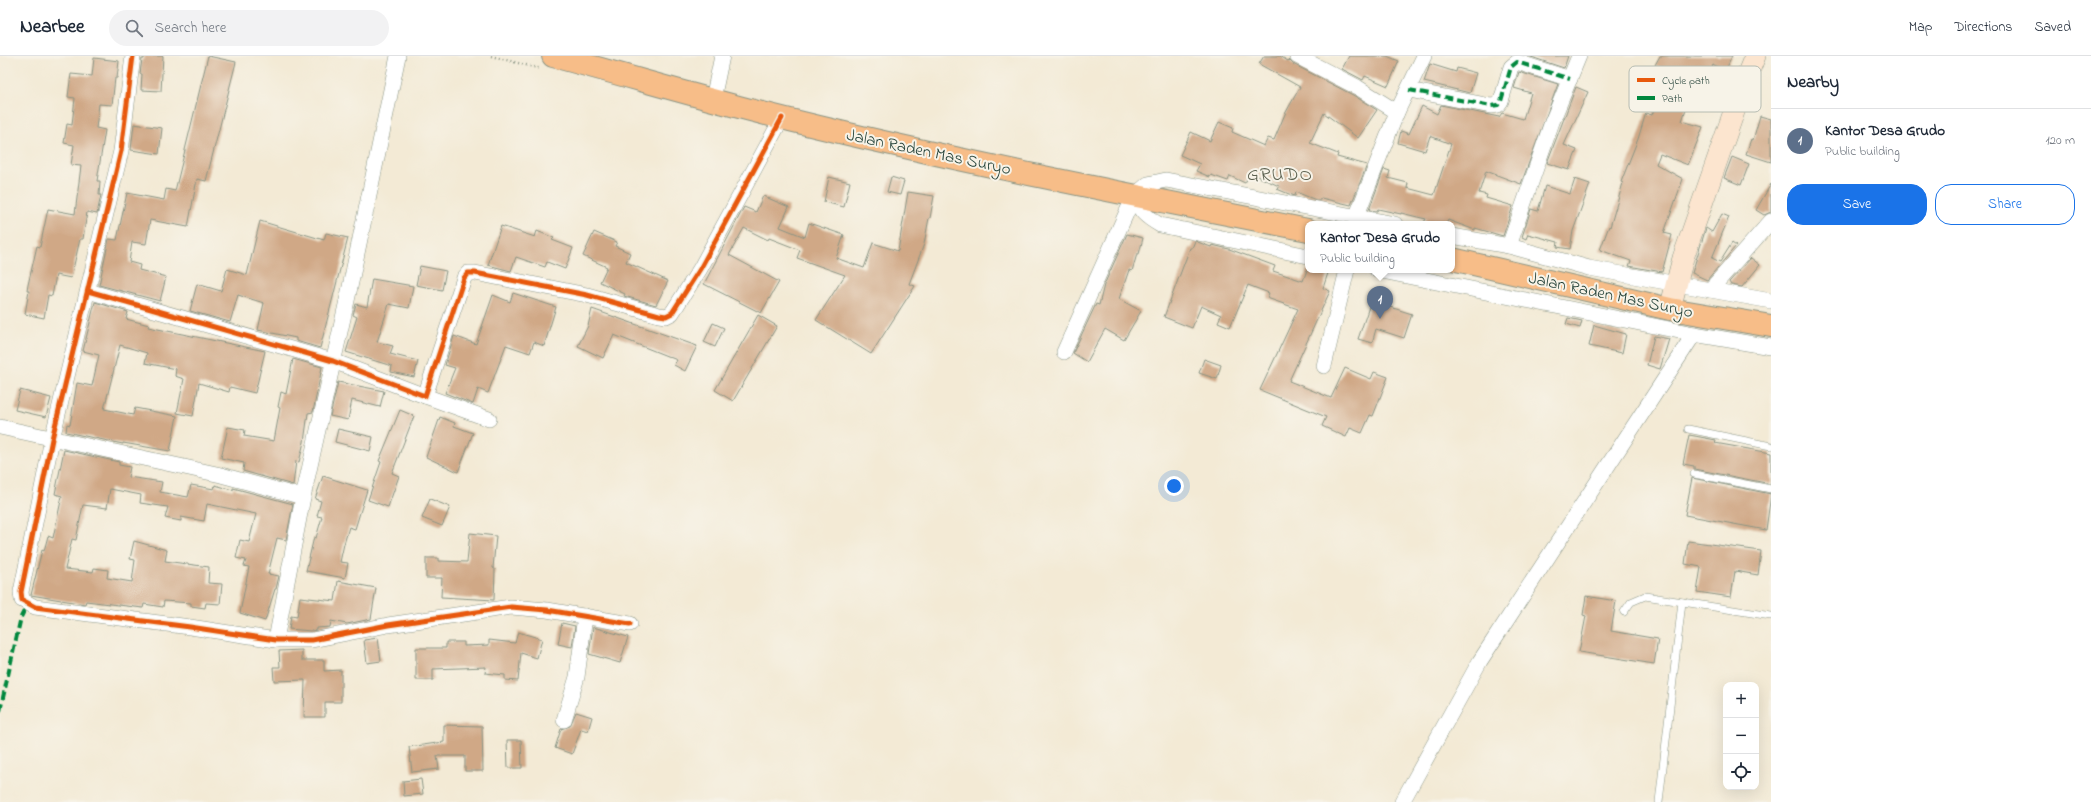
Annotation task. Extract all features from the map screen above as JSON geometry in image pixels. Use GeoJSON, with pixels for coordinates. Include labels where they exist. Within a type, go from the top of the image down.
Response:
{"type":"FeatureCollection","features":[{"type":"Feature","properties":{"kind":"main road","name":"Jalan Raden Mas Suryo"},"geometry":{"type":"LineString","coordinates":[[553,56],[782,118],[1134,196],[1305,229]]}},
{"type":"Feature","properties":{"kind":"main road","name":"Jalan Raden Mas Suryo"},"geometry":{"type":"LineString","coordinates":[[1455,260],[1670,308],[1771,326]]}},
{"type":"Feature","properties":{"kind":"street"},"geometry":{"type":"LineString","coordinates":[[134,56],[121,151],[52,438],[21,592],[22,600],[35,607],[276,640],[312,640],[388,625],[511,607],[548,610],[630,624]]}},
{"type":"Feature","properties":{"kind":"street"},"geometry":{"type":"LineString","coordinates":[[276,640],[303,497],[398,56]]}},
{"type":"Feature","properties":{"kind":"street"},"geometry":{"type":"LineString","coordinates":[[712,99],[722,56]]}},
{"type":"Feature","properties":{"kind":"street"},"geometry":{"type":"LineString","coordinates":[[1297,56],[1357,87],[1397,112]]}},
{"type":"Feature","properties":{"kind":"street"},"geometry":{"type":"LineString","coordinates":[[1064,352],[1134,196],[1148,184],[1166,180],[1356,220],[1397,112],[1409,90],[1424,56]]}},
{"type":"Feature","properties":{"kind":"street"},"geometry":{"type":"LineString","coordinates":[[1509,246],[1552,122],[1579,56]]}},
{"type":"Feature","properties":{"kind":"street"},"geometry":{"type":"LineString","coordinates":[[1751,66],[1755,56]]}},
{"type":"Feature","properties":{"kind":"street"},"geometry":{"type":"LineString","coordinates":[[1409,90],[1491,106],[1498,105],[1501,101],[1511,67],[1517,62],[1570,79]]}},
{"type":"Feature","properties":{"kind":"street"},"geometry":{"type":"LineString","coordinates":[[1670,308],[1676,284],[1734,112]]}},
{"type":"Feature","properties":{"kind":"street"},"geometry":{"type":"LineString","coordinates":[[425,396],[464,278],[468,273],[476,273],[588,295],[659,315],[666,316],[672,313],[700,269],[782,118]]}},
{"type":"Feature","properties":{"kind":"street"},"geometry":{"type":"LineString","coordinates":[[1134,196],[1139,210],[1146,217],[1160,225],[1305,255]]}},
{"type":"Feature","properties":{"kind":"street"},"geometry":{"type":"LineString","coordinates":[[1710,290],[1771,221]]}},
{"type":"Feature","properties":{"kind":"street"},"geometry":{"type":"LineString","coordinates":[[1455,237],[1509,246],[1589,268],[1771,301]]}},
{"type":"Feature","properties":{"kind":"street"},"geometry":{"type":"LineString","coordinates":[[1324,366],[1346,273]]}},
{"type":"Feature","properties":{"kind":"street"},"geometry":{"type":"LineString","coordinates":[[1392,273],[1694,334],[1771,347]]}},
{"type":"Feature","properties":{"kind":"street"},"geometry":{"type":"LineString","coordinates":[[88,291],[333,361],[490,419]]}},
{"type":"Feature","properties":{"kind":"street"},"geometry":{"type":"LineString","coordinates":[[1402,802],[1424,758],[1480,661],[1694,334]]}},
{"type":"Feature","properties":{"kind":"street"},"geometry":{"type":"LineString","coordinates":[[0,428],[221,475],[303,497]]}},
{"type":"Feature","properties":{"kind":"street"},"geometry":{"type":"LineString","coordinates":[[564,720],[577,677],[585,616]]}},
{"type":"Feature","properties":{"kind":"lane"},"geometry":{"type":"LineString","coordinates":[[1688,429],[1771,446]]}},
{"type":"Feature","properties":{"kind":"lane"},"geometry":{"type":"LineString","coordinates":[[1694,474],[1771,489]]}},
{"type":"Feature","properties":{"kind":"lane"},"geometry":{"type":"LineString","coordinates":[[1624,612],[1631,602],[1645,596],[1771,616]]}},
{"type":"Feature","properties":{"kind":"lane"},"geometry":{"type":"LineString","coordinates":[[1659,802],[1682,602]]}},
{"type":"Feature","properties":{"kind":"building"},"geometry":{"type":"Polygon","coordinates":[[[144,56],[163,56],[161,91],[141,90],[142,74],[140,74],[142,59],[144,59],[144,56]]]}},
{"type":"Feature","properties":{"kind":"building"},"geometry":{"type":"Polygon","coordinates":[[[208,56],[236,62],[206,181],[197,179],[188,227],[150,220],[146,244],[132,242],[129,262],[140,265],[139,270],[166,277],[160,301],[99,285],[109,239],[117,240],[127,193],[164,200],[166,189],[175,191],[208,56]]]}},
{"type":"Feature","properties":{"kind":"building"},"geometry":{"type":"Polygon","coordinates":[[[1264,56],[1280,56],[1288,61],[1289,60],[1293,64],[1353,95],[1377,110],[1358,138],[1324,113],[1310,143],[1338,154],[1337,157],[1367,165],[1351,205],[1321,198],[1320,200],[1316,200],[1296,192],[1295,196],[1277,189],[1279,186],[1250,173],[1245,183],[1230,176],[1228,181],[1211,175],[1210,177],[1196,171],[1200,164],[1180,155],[1191,132],[1210,141],[1219,122],[1233,128],[1232,132],[1264,146],[1268,138],[1274,140],[1285,114],[1300,87],[1259,64],[1264,56]]]}},
{"type":"Feature","properties":{"kind":"building"},"geometry":{"type":"Polygon","coordinates":[[[1349,56],[1387,56],[1399,61],[1388,86],[1365,76],[1363,80],[1342,69],[1349,56]]]}},
{"type":"Feature","properties":{"kind":"building"},"geometry":{"type":"Polygon","coordinates":[[[1528,56],[1568,56],[1564,68],[1528,56]]]}},
{"type":"Feature","properties":{"kind":"building"},"geometry":{"type":"Polygon","coordinates":[[[1660,56],[1732,56],[1728,66],[1655,65],[1660,56]]]}},
{"type":"Feature","properties":{"kind":"building"},"geometry":{"type":"Polygon","coordinates":[[[94,58],[119,61],[117,78],[115,78],[112,105],[99,104],[96,128],[105,130],[97,181],[100,181],[99,195],[101,195],[97,214],[87,212],[83,239],[80,239],[71,278],[56,275],[52,296],[48,295],[44,318],[25,314],[29,291],[27,291],[28,285],[37,246],[40,247],[48,209],[75,214],[81,166],[71,165],[74,145],[64,143],[67,124],[72,125],[75,98],[68,97],[71,74],[92,76],[94,58]]]}},
{"type":"Feature","properties":{"kind":"building"},"geometry":{"type":"Polygon","coordinates":[[[1430,64],[1456,72],[1457,68],[1476,73],[1470,93],[1424,82],[1430,64]]]}},
{"type":"Feature","properties":{"kind":"building"},"geometry":{"type":"Polygon","coordinates":[[[1519,72],[1558,84],[1521,184],[1486,171],[1479,193],[1487,195],[1486,198],[1513,206],[1503,236],[1475,228],[1475,230],[1455,223],[1455,221],[1425,221],[1426,219],[1401,213],[1378,209],[1377,211],[1369,210],[1384,169],[1390,171],[1388,178],[1408,183],[1407,188],[1434,195],[1451,144],[1430,136],[1425,151],[1398,143],[1401,131],[1409,134],[1422,106],[1437,114],[1441,105],[1499,117],[1502,113],[1523,119],[1531,93],[1514,88],[1519,72]]]}},
{"type":"Feature","properties":{"kind":"building"},"geometry":{"type":"Polygon","coordinates":[[[1576,87],[1588,92],[1564,145],[1577,150],[1569,170],[1547,163],[1576,87]]]}},
{"type":"Feature","properties":{"kind":"building"},"geometry":{"type":"Polygon","coordinates":[[[1653,112],[1685,112],[1682,121],[1703,127],[1688,165],[1660,154],[1656,164],[1683,179],[1664,233],[1672,235],[1662,272],[1629,266],[1631,261],[1600,250],[1609,226],[1610,227],[1623,183],[1621,182],[1638,139],[1646,113],[1652,115],[1653,112]]]}},
{"type":"Feature","properties":{"kind":"building"},"geometry":{"type":"Polygon","coordinates":[[[1760,116],[1771,119],[1771,162],[1746,154],[1751,139],[1753,140],[1760,116]]]}},
{"type":"Feature","properties":{"kind":"building"},"geometry":{"type":"Polygon","coordinates":[[[134,124],[162,128],[159,154],[131,150],[134,124]]]}},
{"type":"Feature","properties":{"kind":"building"},"geometry":{"type":"Polygon","coordinates":[[[1732,157],[1749,164],[1741,185],[1724,178],[1732,157]]]}},
{"type":"Feature","properties":{"kind":"building"},"geometry":{"type":"Polygon","coordinates":[[[829,177],[850,182],[844,207],[824,202],[829,177]]]}},
{"type":"Feature","properties":{"kind":"building"},"geometry":{"type":"Polygon","coordinates":[[[891,177],[904,181],[900,195],[887,192],[891,177]]]}},
{"type":"Feature","properties":{"kind":"building"},"geometry":{"type":"Polygon","coordinates":[[[1575,179],[1590,184],[1573,231],[1570,249],[1557,247],[1558,242],[1528,234],[1526,239],[1522,237],[1531,209],[1538,211],[1545,186],[1570,194],[1575,179]]]}},
{"type":"Feature","properties":{"kind":"building"},"geometry":{"type":"Polygon","coordinates":[[[1771,184],[1771,212],[1764,215],[1756,210],[1771,184]]]}},
{"type":"Feature","properties":{"kind":"building"},"geometry":{"type":"Polygon","coordinates":[[[908,192],[934,196],[924,244],[909,284],[915,286],[871,354],[816,320],[845,275],[797,258],[800,250],[769,238],[768,240],[744,228],[729,255],[779,282],[761,313],[704,284],[744,207],[756,212],[763,196],[789,207],[780,227],[805,237],[809,223],[844,235],[836,258],[864,268],[873,243],[898,251],[908,192]]]}},
{"type":"Feature","properties":{"kind":"building"},"geometry":{"type":"Polygon","coordinates":[[[1722,214],[1729,217],[1712,258],[1720,262],[1732,243],[1736,246],[1707,280],[1692,273],[1706,228],[1712,232],[1722,214]]]}},
{"type":"Feature","properties":{"kind":"building"},"geometry":{"type":"Polygon","coordinates":[[[260,221],[324,240],[326,233],[348,238],[320,348],[296,341],[296,338],[258,330],[264,303],[238,295],[230,322],[190,311],[197,284],[221,291],[227,269],[247,275],[260,221]]]}},
{"type":"Feature","properties":{"kind":"building"},"geometry":{"type":"Polygon","coordinates":[[[501,226],[535,237],[537,231],[554,238],[552,240],[573,248],[565,269],[547,262],[545,267],[516,257],[511,271],[488,265],[501,226]]]}},
{"type":"Feature","properties":{"kind":"building"},"geometry":{"type":"Polygon","coordinates":[[[594,232],[617,242],[615,246],[630,253],[626,262],[668,281],[656,305],[624,296],[625,294],[600,282],[607,267],[583,256],[594,232]]]}},
{"type":"Feature","properties":{"kind":"building"},"geometry":{"type":"Polygon","coordinates":[[[1127,234],[1143,238],[1139,254],[1137,254],[1132,271],[1129,270],[1119,299],[1141,311],[1124,340],[1105,329],[1087,362],[1073,353],[1096,304],[1099,305],[1104,285],[1127,234]]]}},
{"type":"Feature","properties":{"kind":"building"},"geometry":{"type":"Polygon","coordinates":[[[1195,241],[1211,247],[1212,245],[1229,249],[1275,266],[1273,271],[1303,281],[1306,273],[1328,273],[1323,288],[1330,291],[1289,381],[1331,398],[1345,368],[1371,379],[1374,372],[1388,377],[1373,416],[1370,415],[1362,433],[1350,428],[1346,437],[1322,426],[1326,417],[1260,390],[1298,309],[1267,298],[1269,293],[1248,285],[1230,327],[1218,322],[1221,315],[1201,306],[1192,328],[1164,317],[1190,248],[1192,248],[1195,241]]]}},
{"type":"Feature","properties":{"kind":"building"},"geometry":{"type":"Polygon","coordinates":[[[1751,258],[1760,265],[1742,287],[1731,285],[1729,282],[1751,258]]]}},
{"type":"Feature","properties":{"kind":"building"},"geometry":{"type":"Polygon","coordinates":[[[420,266],[446,271],[442,290],[416,285],[420,266]]]}},
{"type":"Feature","properties":{"kind":"building"},"geometry":{"type":"Polygon","coordinates":[[[372,279],[413,286],[409,308],[389,304],[377,342],[393,346],[390,354],[418,361],[414,377],[391,372],[392,366],[346,352],[357,317],[353,315],[356,304],[367,307],[372,279]]]}},
{"type":"Feature","properties":{"kind":"building"},"geometry":{"type":"Polygon","coordinates":[[[513,293],[556,307],[544,346],[534,342],[530,353],[506,345],[488,393],[478,389],[473,404],[445,393],[455,368],[445,365],[454,336],[476,344],[493,295],[510,302],[513,293]]]}},
{"type":"Feature","properties":{"kind":"building"},"geometry":{"type":"Polygon","coordinates":[[[1371,301],[1412,314],[1404,338],[1376,329],[1372,343],[1358,339],[1371,301]]]}},
{"type":"Feature","properties":{"kind":"building"},"geometry":{"type":"Polygon","coordinates":[[[95,302],[128,312],[126,319],[149,325],[148,327],[265,351],[255,393],[230,387],[229,392],[199,383],[193,416],[177,413],[184,379],[175,376],[176,369],[145,363],[147,353],[120,345],[104,409],[133,415],[135,408],[177,416],[170,451],[123,444],[66,432],[67,424],[70,425],[77,383],[92,386],[99,355],[83,351],[95,302]]]}},
{"type":"Feature","properties":{"kind":"building"},"geometry":{"type":"Polygon","coordinates":[[[592,309],[697,346],[685,371],[674,365],[677,360],[614,335],[603,358],[578,346],[588,326],[592,309]]]}},
{"type":"Feature","properties":{"kind":"building"},"geometry":{"type":"Polygon","coordinates":[[[758,315],[777,326],[733,401],[715,390],[758,315]]]}},
{"type":"Feature","properties":{"kind":"building"},"geometry":{"type":"Polygon","coordinates":[[[1568,318],[1582,321],[1580,328],[1566,324],[1568,318]]]}},
{"type":"Feature","properties":{"kind":"building"},"geometry":{"type":"Polygon","coordinates":[[[713,323],[724,328],[715,347],[704,342],[713,323]]]}},
{"type":"Feature","properties":{"kind":"building"},"geometry":{"type":"Polygon","coordinates":[[[1594,325],[1626,334],[1622,353],[1589,346],[1594,325]]]}},
{"type":"Feature","properties":{"kind":"building"},"geometry":{"type":"Polygon","coordinates":[[[1654,336],[1669,339],[1660,369],[1647,365],[1654,336]]]}},
{"type":"Feature","properties":{"kind":"building"},"geometry":{"type":"Polygon","coordinates":[[[293,359],[322,367],[313,412],[308,413],[304,442],[299,462],[296,461],[293,485],[243,471],[244,463],[221,458],[228,427],[245,430],[244,436],[274,441],[280,408],[278,407],[281,392],[286,394],[293,359]]]}},
{"type":"Feature","properties":{"kind":"building"},"geometry":{"type":"Polygon","coordinates":[[[1204,359],[1221,365],[1217,379],[1199,373],[1204,359]]]}},
{"type":"Feature","properties":{"kind":"building"},"geometry":{"type":"Polygon","coordinates":[[[338,382],[384,391],[380,407],[352,400],[348,420],[330,416],[338,382]]]}},
{"type":"Feature","properties":{"kind":"building"},"geometry":{"type":"Polygon","coordinates":[[[20,390],[51,398],[46,417],[15,410],[20,390]]]}},
{"type":"Feature","properties":{"kind":"building"},"geometry":{"type":"Polygon","coordinates":[[[400,410],[414,416],[392,473],[399,476],[388,507],[368,500],[381,462],[379,461],[400,410]]]}},
{"type":"Feature","properties":{"kind":"building"},"geometry":{"type":"Polygon","coordinates":[[[440,417],[455,423],[454,426],[473,433],[458,472],[426,457],[440,417]]]}},
{"type":"Feature","properties":{"kind":"building"},"geometry":{"type":"Polygon","coordinates":[[[338,429],[373,437],[370,451],[335,442],[338,429]]]}},
{"type":"Feature","properties":{"kind":"building"},"geometry":{"type":"Polygon","coordinates":[[[1689,435],[1716,440],[1715,443],[1771,453],[1771,484],[1694,469],[1694,466],[1683,464],[1689,435]]]}},
{"type":"Feature","properties":{"kind":"building"},"geometry":{"type":"Polygon","coordinates":[[[64,450],[119,462],[119,465],[130,467],[128,477],[162,482],[160,492],[188,497],[191,485],[214,489],[215,485],[233,490],[233,488],[293,504],[286,540],[277,538],[268,574],[279,576],[265,621],[240,613],[249,567],[244,566],[246,560],[236,558],[240,540],[249,542],[256,514],[207,504],[204,521],[181,517],[181,521],[165,518],[168,507],[140,503],[141,495],[110,489],[107,508],[83,505],[76,540],[72,539],[65,569],[93,572],[94,568],[108,570],[107,578],[132,582],[135,560],[130,559],[134,541],[167,550],[165,561],[209,567],[208,583],[222,584],[220,604],[206,603],[205,608],[191,606],[191,603],[164,601],[163,607],[144,604],[143,608],[86,601],[85,604],[31,595],[42,550],[44,551],[48,536],[53,538],[62,496],[55,494],[64,450]]]}},
{"type":"Feature","properties":{"kind":"building"},"geometry":{"type":"Polygon","coordinates":[[[323,476],[367,490],[355,529],[349,527],[344,544],[340,562],[348,563],[345,578],[306,571],[314,537],[316,538],[322,517],[317,516],[321,501],[315,499],[323,476]]]}},
{"type":"Feature","properties":{"kind":"building"},"geometry":{"type":"Polygon","coordinates":[[[1692,478],[1771,494],[1766,530],[1685,515],[1692,478]]]}},
{"type":"Feature","properties":{"kind":"building"},"geometry":{"type":"Polygon","coordinates":[[[430,499],[450,507],[442,526],[422,518],[430,499]]]}},
{"type":"Feature","properties":{"kind":"building"},"geometry":{"type":"Polygon","coordinates":[[[470,533],[496,536],[493,568],[495,569],[494,600],[441,597],[442,578],[426,578],[426,558],[438,558],[438,561],[467,562],[470,533]]]}},
{"type":"Feature","properties":{"kind":"building"},"geometry":{"type":"Polygon","coordinates":[[[1688,541],[1761,551],[1758,575],[1735,571],[1731,597],[1697,592],[1701,567],[1685,564],[1688,541]]]}},
{"type":"Feature","properties":{"kind":"building"},"geometry":{"type":"Polygon","coordinates":[[[338,581],[376,588],[371,619],[347,624],[331,621],[330,627],[317,628],[317,630],[311,631],[289,629],[291,616],[297,617],[300,597],[335,601],[338,581]]]}},
{"type":"Feature","properties":{"kind":"building"},"geometry":{"type":"Polygon","coordinates":[[[1586,596],[1616,601],[1611,631],[1658,639],[1654,664],[1579,652],[1586,616],[1583,615],[1586,596]]]}},
{"type":"Feature","properties":{"kind":"building"},"geometry":{"type":"Polygon","coordinates":[[[562,623],[575,626],[572,647],[558,644],[562,623]]]}},
{"type":"Feature","properties":{"kind":"building"},"geometry":{"type":"Polygon","coordinates":[[[593,627],[628,637],[620,663],[589,654],[593,627]]]}},
{"type":"Feature","properties":{"kind":"building"},"geometry":{"type":"Polygon","coordinates":[[[518,632],[542,639],[537,658],[521,653],[518,681],[505,680],[505,675],[485,673],[486,667],[433,669],[433,680],[416,680],[416,648],[446,648],[446,642],[464,642],[464,646],[489,645],[489,640],[515,643],[518,632]]]}},
{"type":"Feature","properties":{"kind":"building"},"geometry":{"type":"Polygon","coordinates":[[[378,638],[381,661],[367,663],[364,640],[378,638]]]}},
{"type":"Feature","properties":{"kind":"building"},"geometry":{"type":"Polygon","coordinates":[[[302,650],[302,660],[324,660],[324,671],[341,670],[341,702],[325,702],[325,717],[304,717],[305,680],[274,681],[273,667],[280,667],[279,651],[302,650]]]}},
{"type":"Feature","properties":{"kind":"building"},"geometry":{"type":"Polygon","coordinates":[[[576,712],[592,717],[588,731],[581,729],[572,754],[555,748],[561,729],[570,726],[576,712]]]}},
{"type":"Feature","properties":{"kind":"building"},"geometry":{"type":"Polygon","coordinates":[[[444,725],[482,726],[483,771],[465,771],[465,756],[437,756],[439,769],[412,772],[409,747],[444,742],[444,725]]]}},
{"type":"Feature","properties":{"kind":"building"},"geometry":{"type":"Polygon","coordinates":[[[507,740],[521,740],[522,768],[508,768],[507,740]]]}},
{"type":"Feature","properties":{"kind":"building"},"geometry":{"type":"Polygon","coordinates":[[[421,779],[423,794],[404,796],[403,781],[421,779]]]}},
{"type":"Feature","properties":{"kind":"marked path"},"geometry":{"type":"LineString","coordinates":[[1409,90],[1491,106],[1498,105],[1501,101],[1511,67],[1517,62],[1570,79]]}},
{"type":"Feature","properties":{"kind":"marked path"},"geometry":{"type":"LineString","coordinates":[[0,711],[21,617],[27,605]]}},
{"type":"Feature","properties":{"kind":"cycle path"},"geometry":{"type":"LineString","coordinates":[[133,56],[121,151],[52,439],[21,592],[22,600],[35,607],[190,627],[276,640],[312,640],[388,625],[511,607],[547,610],[630,624]]}},
{"type":"Feature","properties":{"kind":"cycle path"},"geometry":{"type":"LineString","coordinates":[[88,291],[333,361],[425,396],[464,278],[468,273],[475,273],[587,295],[659,315],[666,316],[672,313],[700,269],[782,118]]}},
{"type":"Feature","properties":{"kind":"place","name":"Kantor Desa Grudo"},"geometry":{"type":"Point","coordinates":[1380,319]}},
{"type":"Feature","properties":{"kind":"district","name":"GRUDO"},"geometry":{"type":"Point","coordinates":[1280,173]}}]}
